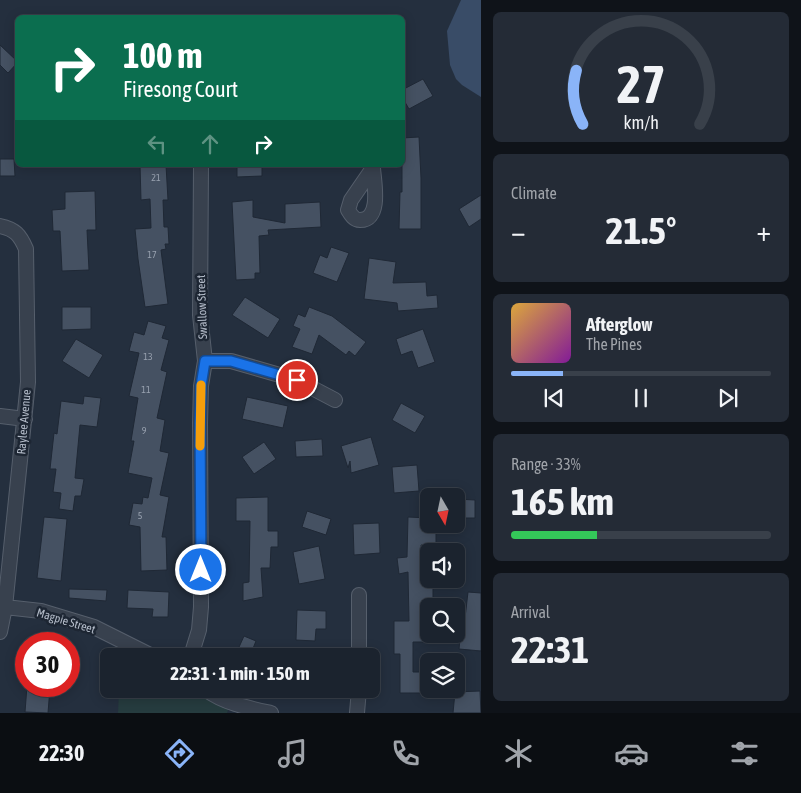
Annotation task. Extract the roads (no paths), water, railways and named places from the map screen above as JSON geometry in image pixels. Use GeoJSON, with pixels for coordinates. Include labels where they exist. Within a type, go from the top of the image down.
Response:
{"type":"FeatureCollection","features":[{"type":"Feature","properties":{"kind":"street","name":"Swallow Street"},"geometry":{"type":"LineString","coordinates":[[193,648],[199,630],[201,607],[200,423],[201,386],[205,361],[200,316],[201,167]]}},
{"type":"Feature","properties":{"kind":"street","name":"Raylee Avenue"},"geometry":{"type":"LineString","coordinates":[[0,226],[12,228],[21,236],[26,248],[28,382],[5,607],[0,632]]}},
{"type":"Feature","properties":{"kind":"street"},"geometry":{"type":"LineString","coordinates":[[205,361],[231,361],[297,380],[335,400]]}},
{"type":"Feature","properties":{"kind":"street"},"geometry":{"type":"LineString","coordinates":[[0,416],[25,419]]}},
{"type":"Feature","properties":{"kind":"street"},"geometry":{"type":"LineString","coordinates":[[359,595],[360,648]]}},
{"type":"Feature","properties":{"kind":"street","name":"Magpie Street"},"geometry":{"type":"LineString","coordinates":[[5,607],[41,611],[94,628],[135,648]]}},
{"type":"Feature","properties":{"kind":"street"},"geometry":{"type":"LineString","coordinates":[[221,698],[247,708],[271,713]]}},
{"type":"Feature","properties":{"kind":"street"},"geometry":{"type":"LineString","coordinates":[[358,713],[359,698]]}},
{"type":"Feature","properties":{"kind":"water"},"geometry":{"type":"Polygon","coordinates":[[[461,0],[481,0],[481,97],[456,79],[450,65],[447,31],[461,0]]]}}]}
